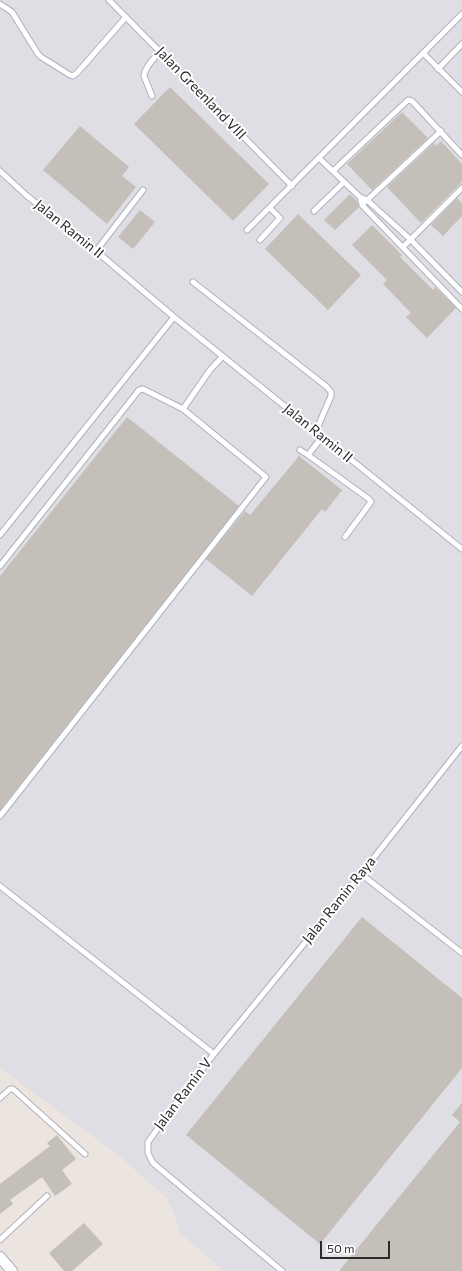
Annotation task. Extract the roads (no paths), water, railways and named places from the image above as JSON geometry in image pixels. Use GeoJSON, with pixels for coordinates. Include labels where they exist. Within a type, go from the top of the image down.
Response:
{"type":"FeatureCollection","features":[{"type":"Feature","properties":{"kind":"street"},"geometry":{"type":"LineString","coordinates":[[0,1257],[12,1271]]}},
{"type":"Feature","properties":{"kind":"lane","name":"Jalan Greenland VIII"},"geometry":{"type":"LineString","coordinates":[[109,0],[292,186]]}},
{"type":"Feature","properties":{"kind":"lane"},"geometry":{"type":"LineString","coordinates":[[0,4],[12,12],[41,57],[74,76],[126,17]]}},
{"type":"Feature","properties":{"kind":"lane"},"geometry":{"type":"LineString","coordinates":[[247,230],[462,14]]}},
{"type":"Feature","properties":{"kind":"lane"},"geometry":{"type":"LineString","coordinates":[[438,69],[462,44]]}},
{"type":"Feature","properties":{"kind":"lane"},"geometry":{"type":"LineString","coordinates":[[152,96],[144,73],[150,63],[160,52]]}},
{"type":"Feature","properties":{"kind":"lane"},"geometry":{"type":"LineString","coordinates":[[423,53],[462,92]]}},
{"type":"Feature","properties":{"kind":"lane"},"geometry":{"type":"LineString","coordinates":[[333,171],[408,100],[412,102],[462,155]]}},
{"type":"Feature","properties":{"kind":"lane"},"geometry":{"type":"LineString","coordinates":[[362,205],[441,132]]}},
{"type":"Feature","properties":{"kind":"lane"},"geometry":{"type":"LineString","coordinates":[[320,158],[360,197],[367,200],[410,239],[462,292]]}},
{"type":"Feature","properties":{"kind":"lane","name":"Jalan Ramin II"},"geometry":{"type":"LineString","coordinates":[[0,171],[26,195],[96,251],[174,317],[462,549]]}},
{"type":"Feature","properties":{"kind":"lane"},"geometry":{"type":"LineString","coordinates":[[314,211],[344,182]]}},
{"type":"Feature","properties":{"kind":"lane"},"geometry":{"type":"LineString","coordinates":[[403,247],[462,188]]}},
{"type":"Feature","properties":{"kind":"lane"},"geometry":{"type":"LineString","coordinates":[[96,251],[143,190]]}},
{"type":"Feature","properties":{"kind":"lane"},"geometry":{"type":"LineString","coordinates":[[360,197],[362,205],[462,309]]}},
{"type":"Feature","properties":{"kind":"lane"},"geometry":{"type":"LineString","coordinates":[[260,240],[280,218],[270,208]]}},
{"type":"Feature","properties":{"kind":"lane"},"geometry":{"type":"LineString","coordinates":[[193,282],[327,387],[331,392],[331,396],[316,432]]}},
{"type":"Feature","properties":{"kind":"lane"},"geometry":{"type":"LineString","coordinates":[[0,535],[174,317]]}},
{"type":"Feature","properties":{"kind":"lane"},"geometry":{"type":"LineString","coordinates":[[183,409],[210,370],[223,356]]}},
{"type":"Feature","properties":{"kind":"lane"},"geometry":{"type":"LineString","coordinates":[[0,566],[141,389],[183,409],[266,477],[0,816]]}},
{"type":"Feature","properties":{"kind":"lane"},"geometry":{"type":"LineString","coordinates":[[308,456],[322,437]]}},
{"type":"Feature","properties":{"kind":"lane"},"geometry":{"type":"LineString","coordinates":[[300,450],[370,500],[370,504],[345,537]]}},
{"type":"Feature","properties":{"kind":"lane","name":"Jalan Ramin Raya"},"geometry":{"type":"LineString","coordinates":[[214,1054],[361,874],[462,746]]}},
{"type":"Feature","properties":{"kind":"lane"},"geometry":{"type":"LineString","coordinates":[[361,874],[462,953]]}},
{"type":"Feature","properties":{"kind":"lane","name":"Jalan Ramin V"},"geometry":{"type":"LineString","coordinates":[[0,886],[214,1054],[148,1142],[148,1153],[153,1163],[282,1271]]}},
{"type":"Feature","properties":{"kind":"lane"},"geometry":{"type":"LineString","coordinates":[[0,1098],[10,1089],[13,1089],[85,1154]]}},
{"type":"Feature","properties":{"kind":"lane"},"geometry":{"type":"LineString","coordinates":[[0,1240],[47,1196]]}}]}
